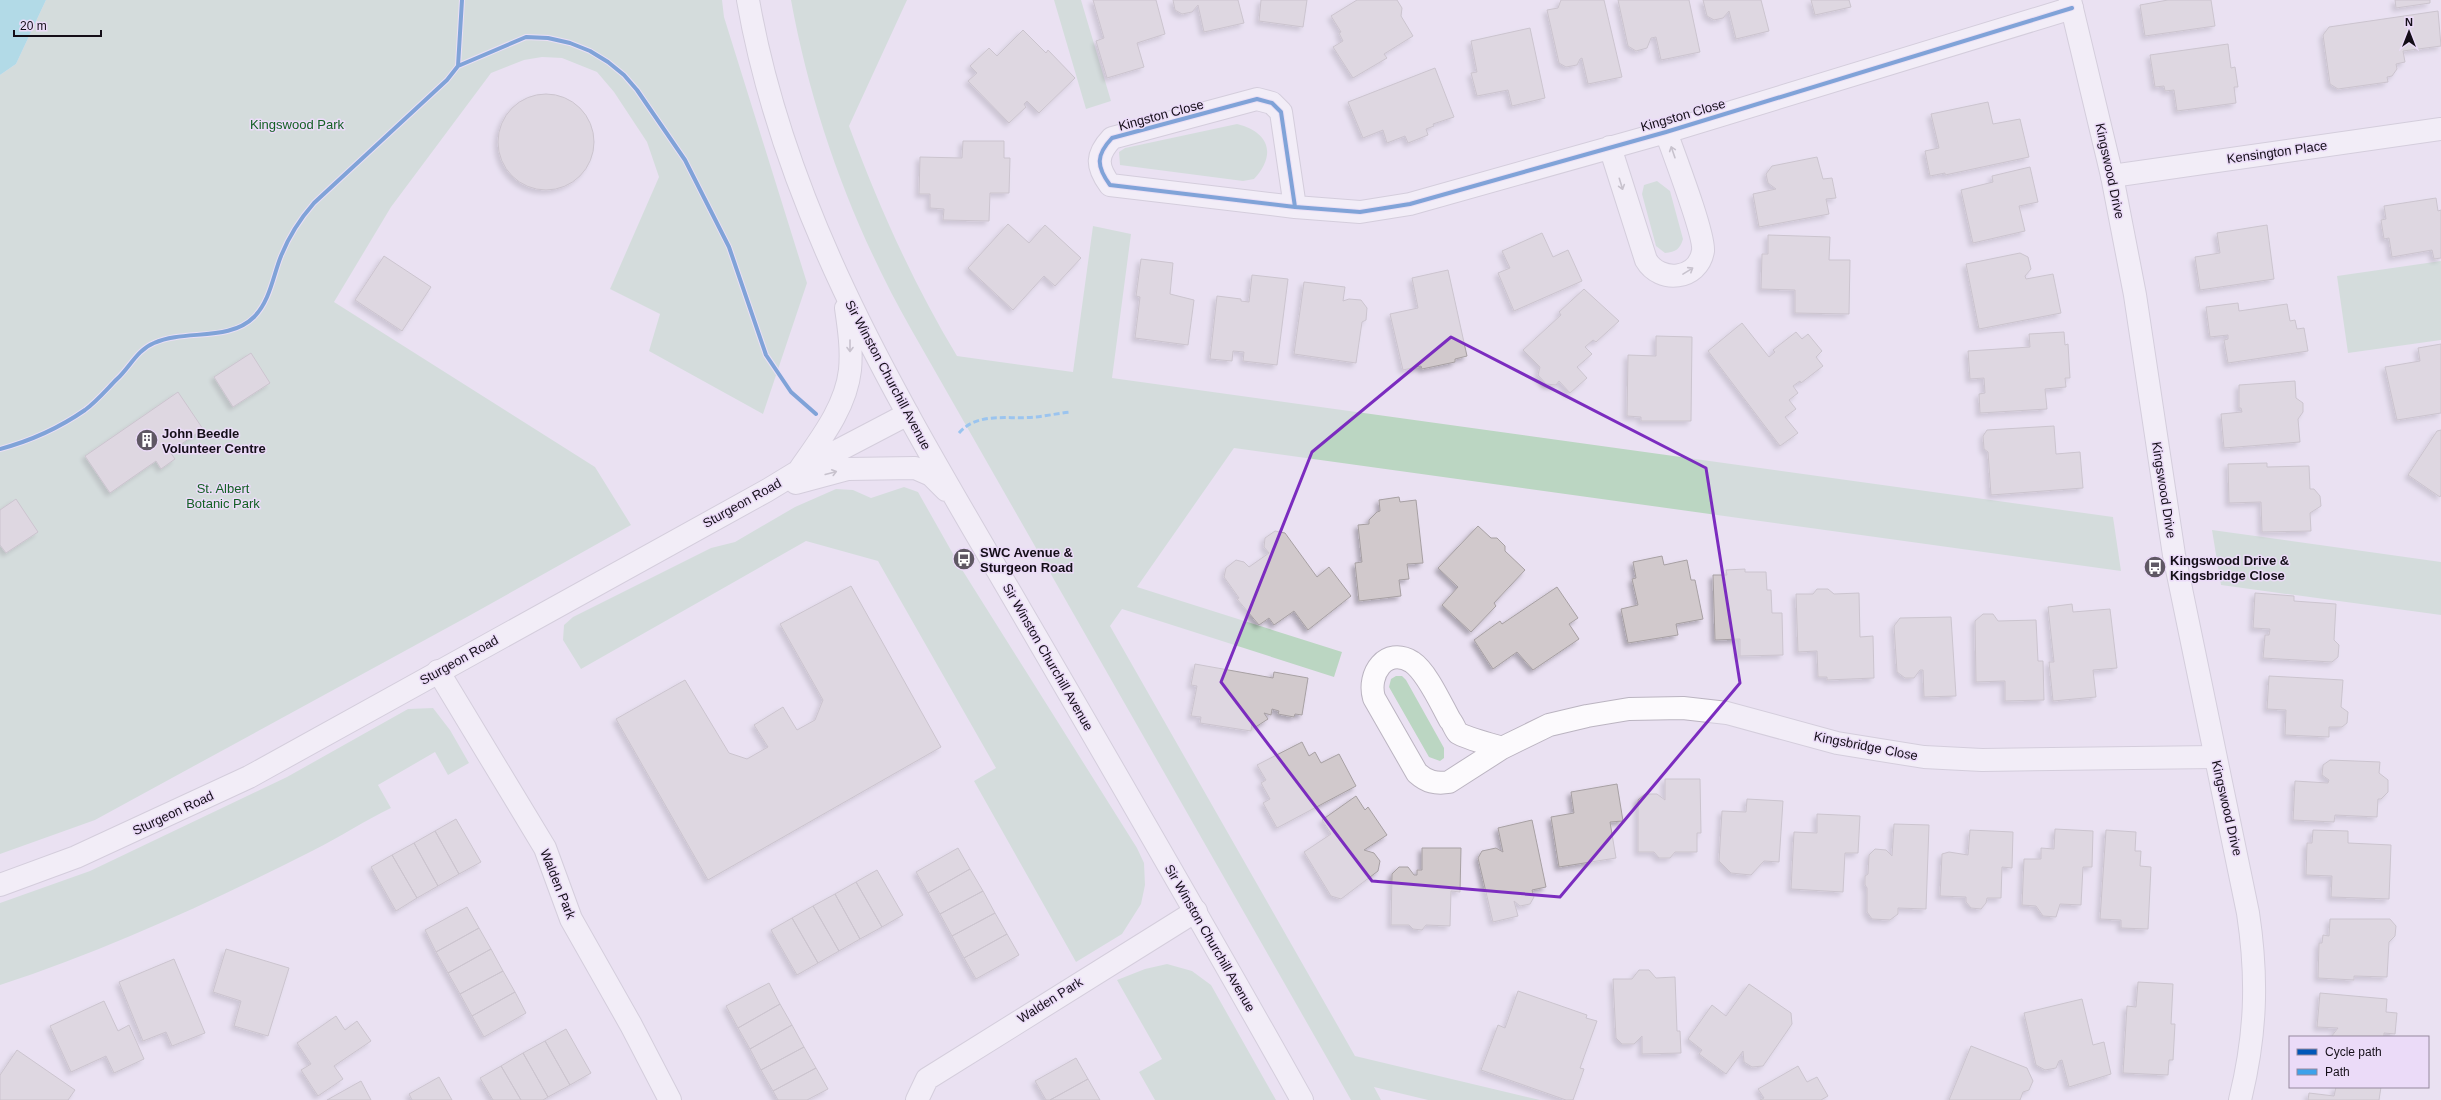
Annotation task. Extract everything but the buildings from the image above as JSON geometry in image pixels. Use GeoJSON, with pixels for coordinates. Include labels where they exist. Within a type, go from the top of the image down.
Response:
{"type":"FeatureCollection","features":[{"type":"Feature","properties":{"kind":"street","name":"Sir Winston Churchill Avenue"},"geometry":{"type":"LineString","coordinates":[[748,0],[771,103],[790,163],[844,293],[908,414],[1196,911],[1302,1100]]}},
{"type":"Feature","properties":{"kind":"street","name":"Kingston Close"},"geometry":{"type":"LineString","coordinates":[[1295,207],[1281,112],[1272,103],[1257,99],[1112,138],[1102,149],[1099,162],[1102,175],[1110,185],[1295,207],[1360,212],[1410,204],[1666,132],[2071,4]]}},
{"type":"Feature","properties":{"kind":"street","name":"Kingswood Drive"},"geometry":{"type":"LineString","coordinates":[[2071,4],[2112,176],[2135,295],[2174,555],[2215,757],[2234,834],[2254,954],[2256,996],[2253,1037],[2240,1100]]}},
{"type":"Feature","properties":{"kind":"street","name":"Kensington Place"},"geometry":{"type":"LineString","coordinates":[[2112,176],[2441,129]]}},
{"type":"Feature","properties":{"kind":"street","name":"Kingston Close"},"geometry":{"type":"LineString","coordinates":[[1610,147],[1646,260],[1652,268],[1660,274],[1680,276],[1690,271],[1697,264],[1703,244],[1666,132]]}},
{"type":"Feature","properties":{"kind":"street"},"geometry":{"type":"LineString","coordinates":[[799,471],[826,431],[841,400],[850,371],[850,341],[844,293]]}},
{"type":"Feature","properties":{"kind":"street","name":"Sturgeon Road"},"geometry":{"type":"LineString","coordinates":[[0,885],[76,857],[242,780],[766,491],[799,471],[908,414]]}},
{"type":"Feature","properties":{"kind":"street"},"geometry":{"type":"LineString","coordinates":[[766,491],[848,469],[915,468],[931,475],[958,502]]}},
{"type":"Feature","properties":{"kind":"street","name":"Kingsbridge Close"},"geometry":{"type":"LineString","coordinates":[[1502,748],[1458,732],[1423,673],[1410,661],[1392,659],[1376,669],[1372,678],[1371,688],[1374,698],[1417,773],[1423,779],[1440,784],[1449,782],[1502,748],[1549,725],[1587,716],[1629,709],[1683,708],[1727,713],[1837,743],[1924,757],[1982,760],[2215,757]]}},
{"type":"Feature","properties":{"kind":"street","name":"Walden Park"},"geometry":{"type":"LineString","coordinates":[[438,672],[545,848],[571,919],[631,1025],[670,1100]]}},
{"type":"Feature","properties":{"kind":"street","name":"Walden Park"},"geometry":{"type":"LineString","coordinates":[[917,1100],[927,1079],[1196,911]]}},
{"type":"Feature","properties":{"kind":"highlighted area"},"geometry":{"type":"Polygon","coordinates":[[[1451,337],[1706,468],[1740,683],[1560,897],[1372,881],[1221,682],[1312,452],[1451,337]]]}},
{"type":"Feature","properties":{"kind":"green space","name":"St. Albert Botanic Park"},"geometry":{"type":"Polygon","coordinates":[[[46,0],[722,0],[724,17],[807,283],[763,414],[649,351],[660,314],[610,289],[659,177],[647,142],[614,92],[597,72],[562,58],[542,57],[524,60],[491,73],[391,207],[334,302],[595,467],[631,525],[467,617],[95,820],[0,854],[0,75],[16,64],[46,0]]]}},
{"type":"Feature","properties":{"kind":"green space"},"geometry":{"type":"Polygon","coordinates":[[[791,0],[907,0],[849,126],[872,186],[911,273],[957,356],[1073,372],[1093,226],[1131,234],[1112,378],[2113,517],[2121,571],[1234,448],[1137,587],[1342,652],[1334,677],[1122,609],[1110,626],[1355,1056],[1540,1100],[1428,1100],[1374,1087],[1381,1100],[1351,1100],[890,290],[853,210],[823,128],[810,86],[791,0]]]}},
{"type":"Feature","properties":{"kind":"green space"},"geometry":{"type":"Polygon","coordinates":[[[1054,0],[1081,0],[1111,101],[1086,109],[1054,0]]]}},
{"type":"Feature","properties":{"kind":"green space"},"geometry":{"type":"Polygon","coordinates":[[[1237,124],[1256,132],[1263,138],[1266,145],[1266,161],[1254,179],[1243,181],[1120,165],[1119,152],[1125,148],[1237,124]]]}},
{"type":"Feature","properties":{"kind":"green space"},"geometry":{"type":"Polygon","coordinates":[[[1657,181],[1670,191],[1683,239],[1675,251],[1669,253],[1665,253],[1656,246],[1642,194],[1644,185],[1657,181]]]}},
{"type":"Feature","properties":{"kind":"green space"},"geometry":{"type":"Polygon","coordinates":[[[2441,261],[2441,340],[2348,353],[2337,276],[2441,261]]]}},
{"type":"Feature","properties":{"kind":"green space"},"geometry":{"type":"Polygon","coordinates":[[[904,487],[918,492],[961,568],[1137,848],[1144,863],[1145,885],[1141,904],[1122,934],[1076,962],[974,781],[996,768],[878,561],[806,541],[581,669],[563,640],[564,625],[573,617],[711,548],[735,542],[795,507],[836,489],[853,490],[871,498],[904,487]]]}},
{"type":"Feature","properties":{"kind":"green space"},"geometry":{"type":"Polygon","coordinates":[[[2212,530],[2441,562],[2441,615],[2221,585],[2212,530]]]}},
{"type":"Feature","properties":{"kind":"green space"},"geometry":{"type":"Polygon","coordinates":[[[1396,676],[1402,676],[1406,680],[1444,748],[1444,758],[1440,761],[1429,757],[1389,687],[1391,679],[1396,676]]]}},
{"type":"Feature","properties":{"kind":"green space"},"geometry":{"type":"Polygon","coordinates":[[[433,708],[450,730],[469,763],[448,775],[435,752],[378,785],[391,808],[324,845],[238,888],[160,924],[80,956],[0,985],[0,903],[90,871],[287,777],[408,709],[433,708]]]}},
{"type":"Feature","properties":{"kind":"green space"},"geometry":{"type":"Polygon","coordinates":[[[1167,964],[1192,971],[1211,985],[1276,1100],[1155,1100],[1139,1072],[1162,1059],[1117,980],[1145,969],[1167,964]]]}},
{"type":"Feature","properties":{"kind":"water"},"geometry":{"type":"Polygon","coordinates":[[[0,0],[46,0],[16,64],[0,75],[0,0]]]}},
{"type":"Feature","properties":{"kind":"marked path"},"geometry":{"type":"LineString","coordinates":[[959,433],[967,426],[985,419],[1025,418],[1071,412]]}},
{"type":"Feature","properties":{"kind":"cycle path"},"geometry":{"type":"LineString","coordinates":[[458,66],[462,0]]}},
{"type":"Feature","properties":{"kind":"cycle path"},"geometry":{"type":"LineString","coordinates":[[1295,207],[1110,185],[1100,166],[1101,155],[1112,138],[1257,99],[1272,103],[1281,112],[1295,207],[1360,212],[1410,204],[1666,132],[2072,8]]}},
{"type":"Feature","properties":{"kind":"cycle path"},"geometry":{"type":"LineString","coordinates":[[458,66],[526,37],[548,38],[570,43],[590,51],[608,62],[624,75],[637,90],[685,160],[729,247],[766,355],[791,392],[816,414]]}},
{"type":"Feature","properties":{"kind":"cycle path"},"geometry":{"type":"LineString","coordinates":[[0,449],[44,433],[65,423],[85,410],[102,395],[138,354],[148,346],[166,339],[220,333],[232,330],[244,325],[254,317],[264,304],[281,256],[295,228],[309,209],[447,80],[458,66]]}},
{"type":"Feature","properties":{"kind":"place","name":"John Beedle Volunteer Centre"},"geometry":{"type":"Point","coordinates":[147,440]}},
{"type":"Feature","properties":{"kind":"place","name":"SWC Avenue & Sturgeon Road"},"geometry":{"type":"Point","coordinates":[964,559]}},
{"type":"Feature","properties":{"kind":"place","name":"Kingswood Drive & Kingsbridge Close"},"geometry":{"type":"Point","coordinates":[2155,567]}},
{"type":"Feature","properties":{"kind":"park label","name":"Kingswood Park"},"geometry":{"type":"Point","coordinates":[297,124]}}]}
